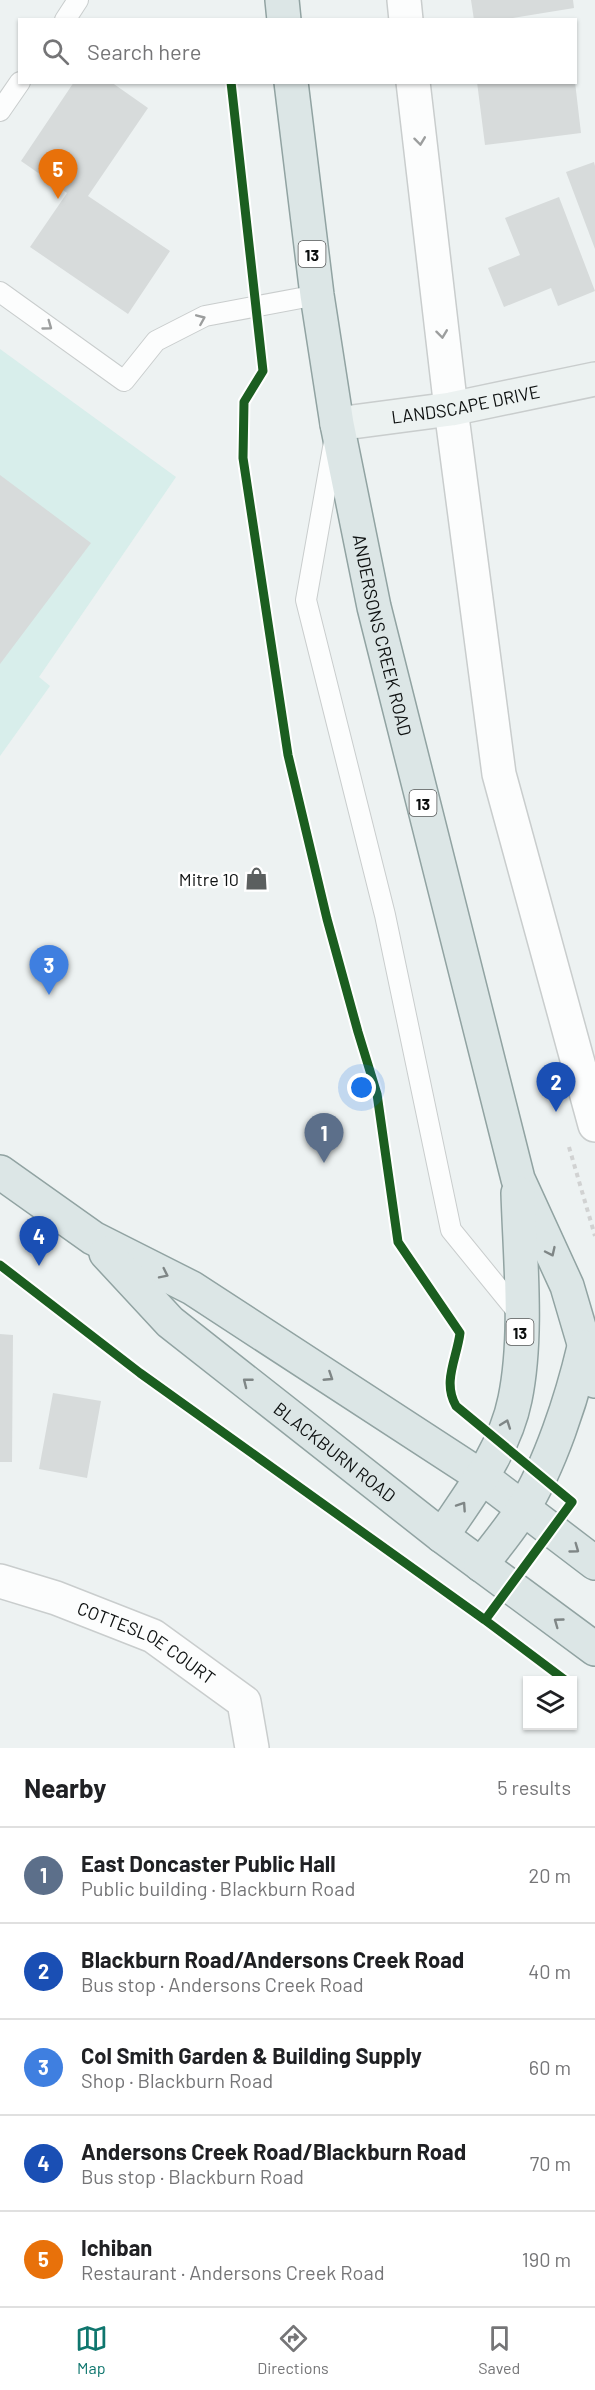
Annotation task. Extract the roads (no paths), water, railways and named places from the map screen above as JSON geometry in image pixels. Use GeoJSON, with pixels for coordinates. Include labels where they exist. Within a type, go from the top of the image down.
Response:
{"type":"FeatureCollection","features":[{"type":"Feature","properties":{"kind":"main road"},"geometry":{"type":"LineString","coordinates":[[282,0],[284,18]]}},
{"type":"Feature","properties":{"kind":"main road","name":"ANDERSONS CREEK ROAD"},"geometry":{"type":"LineString","coordinates":[[291,84],[317,295],[337,424],[374,608],[518,1179],[567,1286],[584,1346],[576,1381],[550,1451],[523,1509],[481,1565]]}},
{"type":"Feature","properties":{"kind":"main road","name":"BLACKBURN ROAD"},"geometry":{"type":"LineString","coordinates":[[0,1172],[93,1238],[192,1288],[482,1477],[595,1563]]}},
{"type":"Feature","properties":{"kind":"main road","name":"ANDERSONS CREEK ROAD"},"geometry":{"type":"LineString","coordinates":[[442,1536],[482,1477],[500,1442],[514,1401],[520,1360],[518,1179]]}},
{"type":"Feature","properties":{"kind":"main road","name":"BLACKBURN ROAD"},"geometry":{"type":"LineString","coordinates":[[93,1238],[170,1322],[442,1536],[595,1649]]}},
{"type":"Feature","properties":{"kind":"main road","name":"13"},"geometry":{"type":"LineString","coordinates":[[584,1346],[595,1382]]}},
{"type":"Feature","properties":{"kind":"street"},"geometry":{"type":"LineString","coordinates":[[404,0],[406,18]]}},
{"type":"Feature","properties":{"kind":"street"},"geometry":{"type":"LineString","coordinates":[[413,84],[451,410],[499,774],[595,1125]]}},
{"type":"Feature","properties":{"kind":"street","name":"LANDSCAPE DRIVE"},"geometry":{"type":"LineString","coordinates":[[337,424],[451,410],[595,379]]}},
{"type":"Feature","properties":{"kind":"street","name":"COTTESLOE COURT"},"geometry":{"type":"LineString","coordinates":[[0,1581],[56,1598],[153,1636],[243,1702],[252,1748]]}},
{"type":"Feature","properties":{"kind":"lane"},"geometry":{"type":"LineString","coordinates":[[65,18],[78,0]]}},
{"type":"Feature","properties":{"kind":"lane"},"geometry":{"type":"LineString","coordinates":[[0,111],[19,84]]}},
{"type":"Feature","properties":{"kind":"lane"},"geometry":{"type":"LineString","coordinates":[[0,292],[124,381],[156,341],[205,316],[317,295]]}},
{"type":"Feature","properties":{"kind":"lane"},"geometry":{"type":"LineString","coordinates":[[337,424],[306,600],[385,915],[451,1230],[520,1316]]}},
{"type":"Feature","properties":{"kind":"place","name":"Ichiban"},"geometry":{"type":"Point","coordinates":[58,199]}},
{"type":"Feature","properties":{"kind":"place","name":"Mitre 10"},"geometry":{"type":"Point","coordinates":[257,879]}},
{"type":"Feature","properties":{"kind":"place","name":"Col Smith Garden & Building Supply"},"geometry":{"type":"Point","coordinates":[49,995]}},
{"type":"Feature","properties":{"kind":"place","name":"Blackburn Road/Andersons Creek Road"},"geometry":{"type":"Point","coordinates":[556,1112]}},
{"type":"Feature","properties":{"kind":"place","name":"East Doncaster Public Hall"},"geometry":{"type":"Point","coordinates":[324,1163]}},
{"type":"Feature","properties":{"kind":"place","name":"Andersons Creek Road/Blackburn Road"},"geometry":{"type":"Point","coordinates":[39,1266]}}]}
